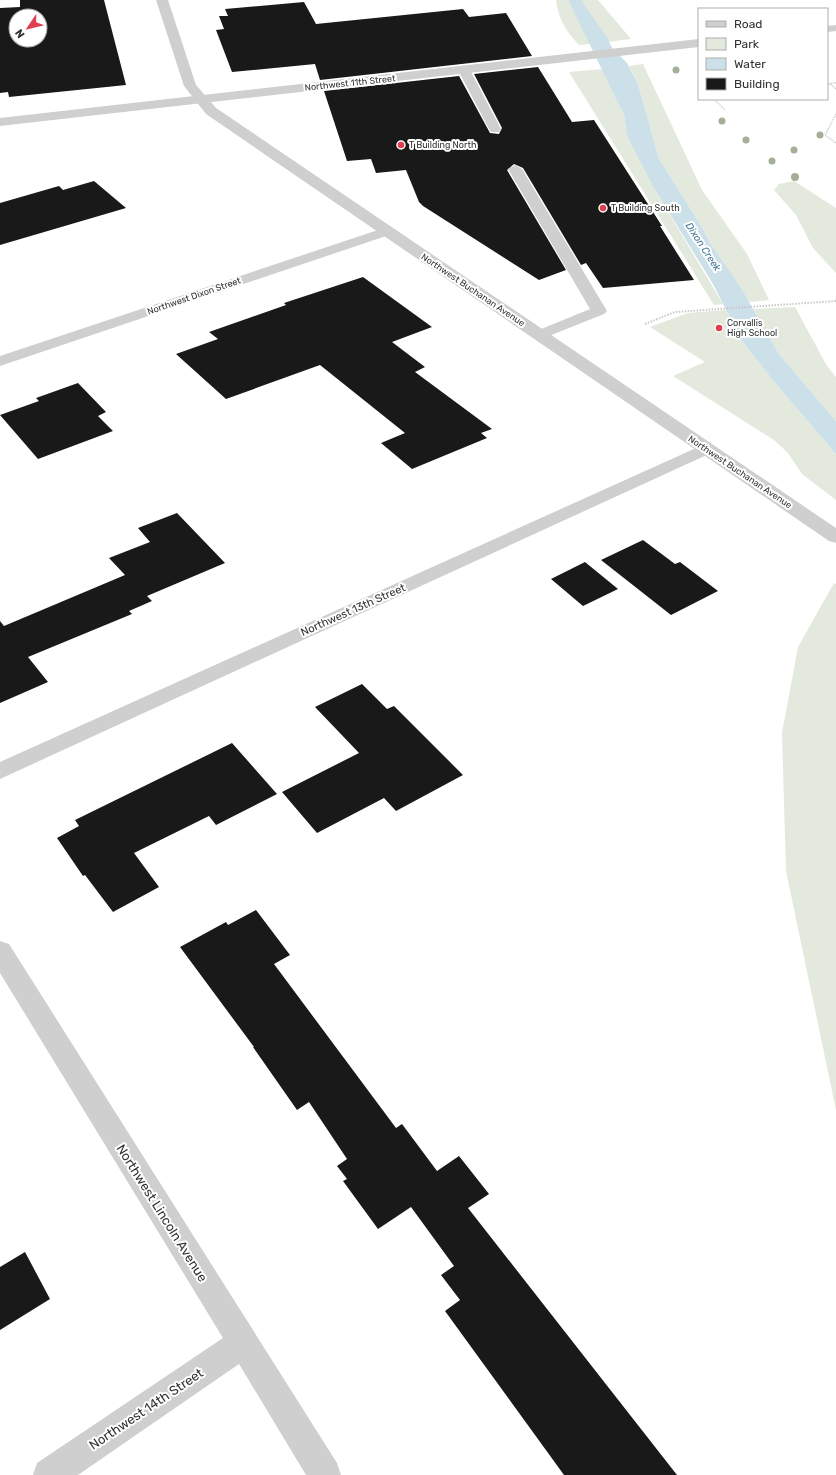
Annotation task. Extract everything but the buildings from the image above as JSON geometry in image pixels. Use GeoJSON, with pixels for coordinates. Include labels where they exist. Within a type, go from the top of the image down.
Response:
{"type":"FeatureCollection","features":[{"type":"Feature","properties":{"kind":"street","name":"Northwest Buchanan Avenue"},"geometry":{"type":"LineString","coordinates":[[162,0],[190,86],[211,111],[836,537]]}},
{"type":"Feature","properties":{"kind":"street","name":"Northwest 11th Street"},"geometry":{"type":"LineString","coordinates":[[0,122],[698,43]]}},
{"type":"Feature","properties":{"kind":"street","name":"Northwest Dixon Street"},"geometry":{"type":"LineString","coordinates":[[0,361],[387,231]]}},
{"type":"Feature","properties":{"kind":"street","name":"Northwest 13th Street"},"geometry":{"type":"LineString","coordinates":[[0,771],[706,449]]}},
{"type":"Feature","properties":{"kind":"street","name":"Northwest Lincoln Avenue"},"geometry":{"type":"LineString","coordinates":[[0,951],[325,1475]]}},
{"type":"Feature","properties":{"kind":"street","name":"Northwest 14th Street"},"geometry":{"type":"LineString","coordinates":[[49,1475],[243,1343]]}},
{"type":"Feature","properties":{"kind":"lane"},"geometry":{"type":"LineString","coordinates":[[464,70],[495,129]]}},
{"type":"Feature","properties":{"kind":"lane"},"geometry":{"type":"LineString","coordinates":[[515,169],[599,311],[539,335]]}},
{"type":"Feature","properties":{"kind":"path"},"geometry":{"type":"LineString","coordinates":[[828,84],[836,83]]}},
{"type":"Feature","properties":{"kind":"path"},"geometry":{"type":"LineString","coordinates":[[828,84],[836,90]]}},
{"type":"Feature","properties":{"kind":"path"},"geometry":{"type":"LineString","coordinates":[[715,100],[725,110]]}},
{"type":"Feature","properties":{"kind":"path"},"geometry":{"type":"LineString","coordinates":[[836,114],[825,135],[836,143]]}},
{"type":"Feature","properties":{"kind":"path"},"geometry":{"type":"LineString","coordinates":[[645,324],[675,312],[786,303],[836,301]]}},
{"type":"Feature","properties":{"kind":"green space"},"geometry":{"type":"Polygon","coordinates":[[[556,0],[568,0],[590,44],[579,45],[570,34],[563,24],[556,0]]]}},
{"type":"Feature","properties":{"kind":"green space"},"geometry":{"type":"Polygon","coordinates":[[[582,0],[598,0],[631,39],[607,42],[598,33],[582,0]]]}},
{"type":"Feature","properties":{"kind":"green space"},"geometry":{"type":"Polygon","coordinates":[[[643,64],[702,190],[747,254],[769,300],[749,302],[710,243],[700,224],[659,159],[638,84],[629,66],[643,64]]]}},
{"type":"Feature","properties":{"kind":"green space"},"geometry":{"type":"Polygon","coordinates":[[[603,69],[624,115],[627,136],[652,185],[723,304],[714,305],[569,72],[603,69]]]}},
{"type":"Feature","properties":{"kind":"green space"},"geometry":{"type":"Polygon","coordinates":[[[794,181],[836,208],[836,273],[813,248],[796,215],[774,190],[779,184],[794,181]]]}},
{"type":"Feature","properties":{"kind":"green space"},"geometry":{"type":"Polygon","coordinates":[[[795,307],[827,366],[836,377],[836,421],[779,354],[753,309],[795,307]]]}},
{"type":"Feature","properties":{"kind":"green space"},"geometry":{"type":"Polygon","coordinates":[[[726,310],[742,341],[775,383],[836,454],[836,500],[802,474],[788,453],[774,440],[673,376],[705,362],[650,327],[688,313],[726,310]]]}},
{"type":"Feature","properties":{"kind":"green space"},"geometry":{"type":"Polygon","coordinates":[[[834,583],[836,584],[836,1110],[786,871],[782,733],[798,647],[834,583]]]}},
{"type":"Feature","properties":{"kind":"water"},"geometry":{"type":"Polygon","coordinates":[[[568,0],[582,0],[598,33],[627,63],[638,84],[659,159],[700,224],[710,243],[741,288],[779,354],[836,421],[836,454],[775,383],[742,341],[713,284],[652,185],[627,136],[624,115],[568,0]]]}},
{"type":"Feature","properties":{"kind":"waterway","name":"Dixon Creek"},"geometry":{"type":"LineString","coordinates":[[577,0],[604,39],[610,53]]}},
{"type":"Feature","properties":{"kind":"place","name":"T Building North"},"geometry":{"type":"Point","coordinates":[401,145]}},
{"type":"Feature","properties":{"kind":"place","name":"T Building South"},"geometry":{"type":"Point","coordinates":[603,208]}},
{"type":"Feature","properties":{"kind":"place","name":"Corvallis High School"},"geometry":{"type":"Point","coordinates":[719,328]}}]}
